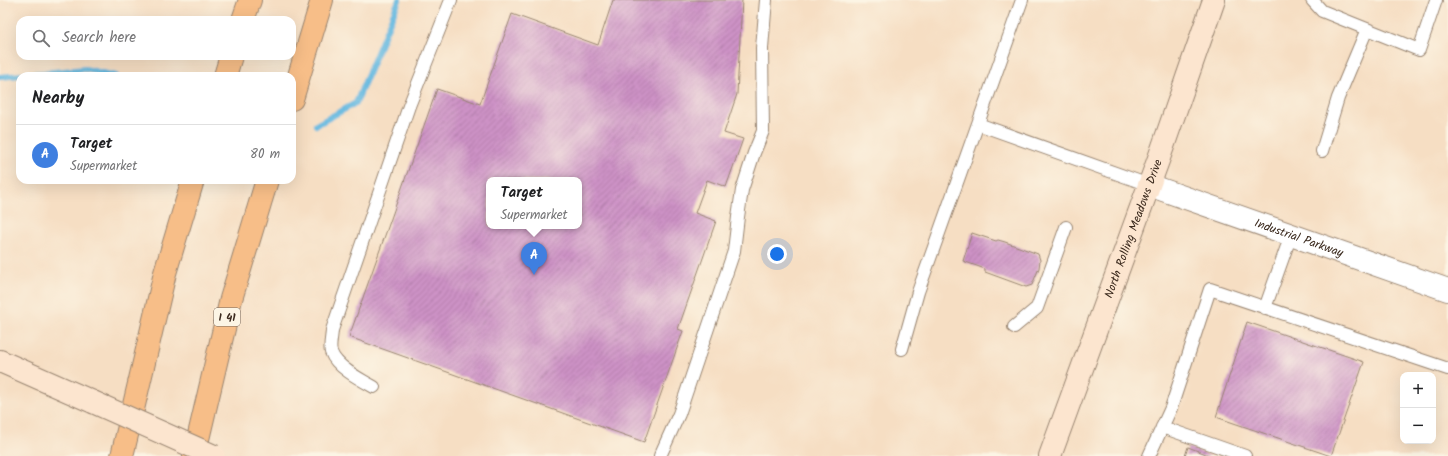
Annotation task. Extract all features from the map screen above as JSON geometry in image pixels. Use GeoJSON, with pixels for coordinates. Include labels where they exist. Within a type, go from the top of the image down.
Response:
{"type":"FeatureCollection","features":[{"type":"Feature","properties":{"kind":"highway"},"geometry":{"type":"LineString","coordinates":[[244,16],[250,0]]}},
{"type":"Feature","properties":{"kind":"highway"},"geometry":{"type":"LineString","coordinates":[[296,86],[322,0]]}},
{"type":"Feature","properties":{"kind":"highway"},"geometry":{"type":"LineString","coordinates":[[226,72],[230,60]]}},
{"type":"Feature","properties":{"kind":"highway"},"geometry":{"type":"LineString","coordinates":[[122,456],[165,273],[192,184]]}},
{"type":"Feature","properties":{"kind":"highway","name":"I 41"},"geometry":{"type":"LineString","coordinates":[[194,456],[231,298],[266,184]]}},
{"type":"Feature","properties":{"kind":"main road","name":"North Rolling Meadows Drive"},"geometry":{"type":"LineString","coordinates":[[1050,456],[1149,185],[1214,0]]}},
{"type":"Feature","properties":{"kind":"main road"},"geometry":{"type":"LineString","coordinates":[[0,361],[214,456]]}},
{"type":"Feature","properties":{"kind":"street","name":"Industrial Parkway"},"geometry":{"type":"LineString","coordinates":[[1149,185],[1448,290]]}},
{"type":"Feature","properties":{"kind":"lane"},"geometry":{"type":"LineString","coordinates":[[374,387],[355,377],[340,365],[331,352],[332,330],[408,106],[451,0]]}},
{"type":"Feature","properties":{"kind":"lane"},"geometry":{"type":"LineString","coordinates":[[660,456],[679,414],[734,251],[742,190],[763,131],[762,48],[766,0]]}},
{"type":"Feature","properties":{"kind":"lane"},"geometry":{"type":"LineString","coordinates":[[902,349],[918,292],[1022,0]]}},
{"type":"Feature","properties":{"kind":"lane"},"geometry":{"type":"LineString","coordinates":[[1312,0],[1322,11],[1419,50],[1436,0]]}},
{"type":"Feature","properties":{"kind":"lane"},"geometry":{"type":"LineString","coordinates":[[1322,152],[1338,98],[1368,29]]}},
{"type":"Feature","properties":{"kind":"lane"},"geometry":{"type":"LineString","coordinates":[[978,124],[1149,185]]}},
{"type":"Feature","properties":{"kind":"lane"},"geometry":{"type":"LineString","coordinates":[[1014,327],[1037,308],[1066,227]]}},
{"type":"Feature","properties":{"kind":"lane"},"geometry":{"type":"LineString","coordinates":[[1266,308],[1291,235]]}},
{"type":"Feature","properties":{"kind":"lane"},"geometry":{"type":"LineString","coordinates":[[1148,456],[1171,408],[1210,290],[1448,369]]}},
{"type":"Feature","properties":{"kind":"lane"},"geometry":{"type":"LineString","coordinates":[[1162,427],[1245,456]]}},
{"type":"Feature","properties":{"kind":"building"},"geometry":{"type":"Polygon","coordinates":[[[613,0],[742,0],[737,94],[724,133],[743,139],[726,187],[707,180],[695,213],[716,221],[678,329],[683,331],[644,442],[349,337],[437,89],[480,104],[512,14],[598,45],[613,0]]]}},
{"type":"Feature","properties":{"kind":"building"},"geometry":{"type":"Polygon","coordinates":[[[972,233],[996,241],[998,240],[1005,242],[1038,254],[1040,260],[1039,268],[1032,285],[1026,287],[985,272],[985,269],[963,261],[972,233]]]}},
{"type":"Feature","properties":{"kind":"building"},"geometry":{"type":"Polygon","coordinates":[[[1247,322],[1364,362],[1331,456],[1216,417],[1247,322]]]}},
{"type":"Feature","properties":{"kind":"building"},"geometry":{"type":"Polygon","coordinates":[[[1188,447],[1211,456],[1185,456],[1188,447]]]}},
{"type":"Feature","properties":{"kind":"waterway"},"geometry":{"type":"LineString","coordinates":[[316,125],[356,103],[399,0]]}},
{"type":"Feature","properties":{"kind":"waterway"},"geometry":{"type":"LineString","coordinates":[[53,72],[85,69],[98,72]]}},
{"type":"Feature","properties":{"kind":"waterway"},"geometry":{"type":"LineString","coordinates":[[0,77],[16,75]]}},
{"type":"Feature","properties":{"kind":"place","name":"Target"},"geometry":{"type":"Point","coordinates":[534,275]}}]}
